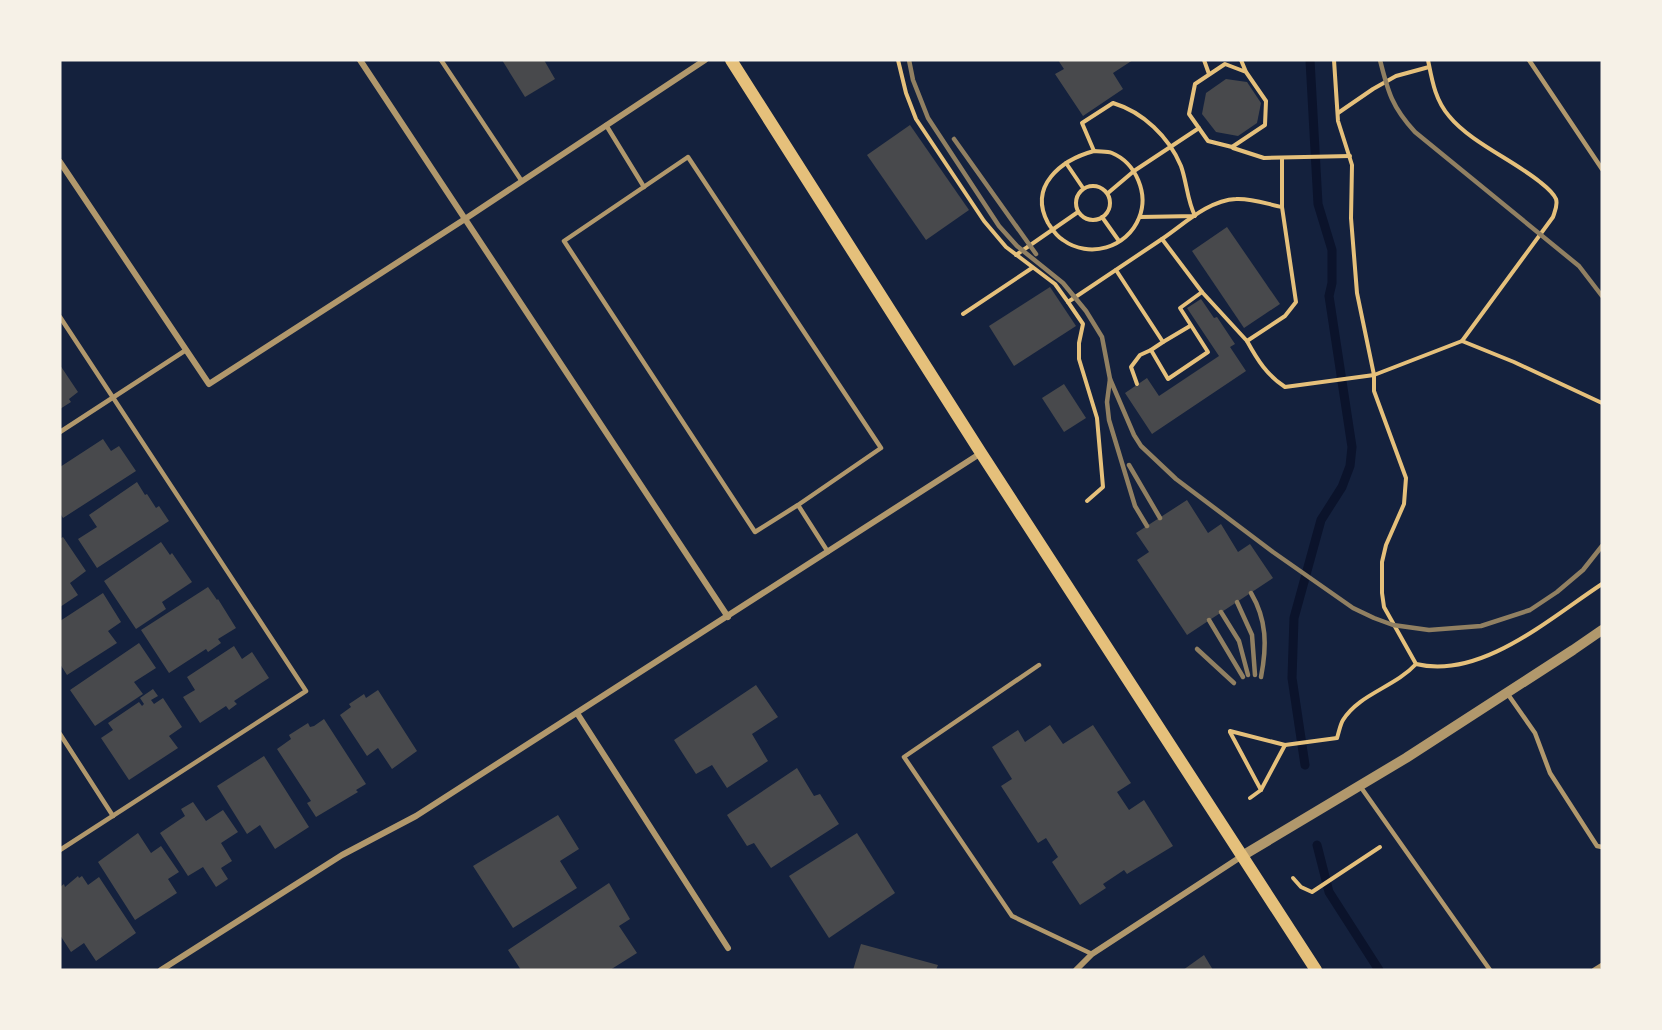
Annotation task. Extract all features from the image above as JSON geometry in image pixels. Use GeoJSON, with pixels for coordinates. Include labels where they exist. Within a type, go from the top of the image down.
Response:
{"type":"FeatureCollection","features":[{"type":"Feature","properties":{"kind":"main road"},"geometry":{"type":"LineString","coordinates":[[731,60],[981,453],[1316,970]]}},
{"type":"Feature","properties":{"kind":"street"},"geometry":{"type":"LineString","coordinates":[[360,60],[728,617]]}},
{"type":"Feature","properties":{"kind":"street"},"geometry":{"type":"LineString","coordinates":[[60,162],[209,384],[465,219],[705,60]]}},
{"type":"Feature","properties":{"kind":"street"},"geometry":{"type":"LineString","coordinates":[[161,970],[342,855],[416,816],[981,453]]}},
{"type":"Feature","properties":{"kind":"street"},"geometry":{"type":"LineString","coordinates":[[1076,970],[1092,954],[1242,856],[1507,693],[1602,630]]}},
{"type":"Feature","properties":{"kind":"street"},"geometry":{"type":"LineString","coordinates":[[577,713],[728,948]]}},
{"type":"Feature","properties":{"kind":"lane"},"geometry":{"type":"LineString","coordinates":[[441,60],[521,180]]}},
{"type":"Feature","properties":{"kind":"lane"},"geometry":{"type":"LineString","coordinates":[[1528,60],[1602,169]]}},
{"type":"Feature","properties":{"kind":"lane"},"geometry":{"type":"LineString","coordinates":[[606,125],[644,187]]}},
{"type":"Feature","properties":{"kind":"lane"},"geometry":{"type":"LineString","coordinates":[[688,157],[881,448],[798,505],[755,532],[564,241],[688,157]]}},
{"type":"Feature","properties":{"kind":"lane"},"geometry":{"type":"LineString","coordinates":[[60,317],[306,691],[60,850]]}},
{"type":"Feature","properties":{"kind":"lane"},"geometry":{"type":"LineString","coordinates":[[60,432],[186,350]]}},
{"type":"Feature","properties":{"kind":"lane"},"geometry":{"type":"LineString","coordinates":[[798,505],[828,552]]}},
{"type":"Feature","properties":{"kind":"lane"},"geometry":{"type":"LineString","coordinates":[[1039,665],[904,757],[1012,916],[1092,954]]}},
{"type":"Feature","properties":{"kind":"lane"},"geometry":{"type":"LineString","coordinates":[[1507,693],[1535,733],[1550,773],[1597,846],[1602,848]]}},
{"type":"Feature","properties":{"kind":"lane"},"geometry":{"type":"LineString","coordinates":[[60,734],[114,816]]}},
{"type":"Feature","properties":{"kind":"lane"},"geometry":{"type":"LineString","coordinates":[[1360,785],[1490,970]]}},
{"type":"Feature","properties":{"kind":"lane"},"geometry":{"type":"LineString","coordinates":[[1594,970],[1602,965]]}},
{"type":"Feature","properties":{"kind":"path"},"geometry":{"type":"LineString","coordinates":[[898,60],[906,93],[916,119],[994,235],[1032,268],[1055,284],[1083,324],[1079,343],[1079,360],[1097,418],[1103,487],[1087,501]]}},
{"type":"Feature","properties":{"kind":"path"},"geometry":{"type":"LineString","coordinates":[[1204,60],[1209,74]]}},
{"type":"Feature","properties":{"kind":"path"},"geometry":{"type":"LineString","coordinates":[[1232,147],[1265,125],[1266,101],[1246,72],[1241,60]]}},
{"type":"Feature","properties":{"kind":"path"},"geometry":{"type":"LineString","coordinates":[[1334,60],[1338,121],[1353,165],[1351,218],[1357,292],[1374,375],[1374,391],[1406,478],[1404,504],[1386,545],[1382,562],[1382,593],[1384,607],[1416,664]]}},
{"type":"Feature","properties":{"kind":"path"},"geometry":{"type":"LineString","coordinates":[[1162,239],[1202,292],[1247,341],[1260,365],[1272,378],[1285,387],[1374,375],[1462,341],[1553,217],[1557,207],[1556,198],[1529,173],[1476,139],[1450,118],[1440,104],[1428,60]]}},
{"type":"Feature","properties":{"kind":"path"},"geometry":{"type":"LineString","coordinates":[[1246,72],[1225,64],[1195,84],[1190,114],[1208,141],[1264,158],[1350,156]]}},
{"type":"Feature","properties":{"kind":"path"},"geometry":{"type":"LineString","coordinates":[[1338,114],[1372,89],[1396,76],[1430,66]]}},
{"type":"Feature","properties":{"kind":"path"},"geometry":{"type":"LineString","coordinates":[[1094,151],[1082,123],[1113,104],[1147,122],[1162,135],[1181,166],[1195,216]]}},
{"type":"Feature","properties":{"kind":"path"},"geometry":{"type":"LineString","coordinates":[[1107,193],[1134,171],[1199,128]]}},
{"type":"Feature","properties":{"kind":"path"},"geometry":{"type":"LineString","coordinates":[[1094,151],[1110,152],[1124,160],[1134,171],[1141,186],[1143,202],[1140,217],[1132,231],[1106,249],[1090,250],[1074,247],[1053,231],[1043,213],[1041,197],[1054,172],[1078,155],[1094,151]]}},
{"type":"Feature","properties":{"kind":"path"},"geometry":{"type":"LineString","coordinates":[[1247,341],[1285,316],[1296,302],[1282,207],[1282,159]]}},
{"type":"Feature","properties":{"kind":"path"},"geometry":{"type":"LineString","coordinates":[[1066,163],[1083,188]]}},
{"type":"Feature","properties":{"kind":"path"},"geometry":{"type":"LineString","coordinates":[[1092,185],[1101,187],[1107,193],[1110,201],[1109,210],[1102,217],[1094,220],[1085,218],[1078,212],[1077,195],[1083,188],[1092,185]]}},
{"type":"Feature","properties":{"kind":"path"},"geometry":{"type":"LineString","coordinates":[[1068,302],[1195,216],[1218,203],[1249,199],[1282,207]]}},
{"type":"Feature","properties":{"kind":"path"},"geometry":{"type":"LineString","coordinates":[[1016,255],[1078,212]]}},
{"type":"Feature","properties":{"kind":"path"},"geometry":{"type":"LineString","coordinates":[[1140,217],[1195,216]]}},
{"type":"Feature","properties":{"kind":"path"},"geometry":{"type":"LineString","coordinates":[[1102,217],[1119,241]]}},
{"type":"Feature","properties":{"kind":"path"},"geometry":{"type":"LineString","coordinates":[[963,314],[1032,268]]}},
{"type":"Feature","properties":{"kind":"path"},"geometry":{"type":"LineString","coordinates":[[1116,270],[1163,342]]}},
{"type":"Feature","properties":{"kind":"path"},"geometry":{"type":"LineString","coordinates":[[1151,350],[1168,379],[1208,352],[1180,308],[1202,292]]}},
{"type":"Feature","properties":{"kind":"path"},"geometry":{"type":"LineString","coordinates":[[1137,384],[1131,367],[1140,355],[1190,326]]}},
{"type":"Feature","properties":{"kind":"path"},"geometry":{"type":"LineString","coordinates":[[1462,341],[1514,362],[1602,403]]}},
{"type":"Feature","properties":{"kind":"path"},"geometry":{"type":"LineString","coordinates":[[1261,789],[1230,731],[1285,745],[1337,738],[1342,720],[1355,707],[1401,678],[1416,664],[1442,667],[1464,665],[1492,655],[1602,584]]}},
{"type":"Feature","properties":{"kind":"path"},"geometry":{"type":"LineString","coordinates":[[1250,798],[1261,789],[1285,745]]}},
{"type":"Feature","properties":{"kind":"path"},"geometry":{"type":"LineString","coordinates":[[1293,878],[1301,887],[1312,892],[1396,837]]}},
{"type":"Feature","properties":{"kind":"building"},"geometry":{"type":"Polygon","coordinates":[[[502,60],[544,60],[555,79],[525,97],[502,60]]]}},
{"type":"Feature","properties":{"kind":"building"},"geometry":{"type":"Polygon","coordinates":[[[1058,60],[1133,60],[1113,73],[1123,89],[1083,116],[1055,74],[1064,69],[1058,60]]]}},
{"type":"Feature","properties":{"kind":"building"},"geometry":{"type":"Polygon","coordinates":[[[1226,79],[1247,82],[1261,103],[1257,123],[1238,136],[1216,132],[1202,114],[1206,93],[1226,79]]]}},
{"type":"Feature","properties":{"kind":"building"},"geometry":{"type":"Polygon","coordinates":[[[910,125],[969,210],[926,240],[867,155],[910,125]]]}},
{"type":"Feature","properties":{"kind":"building"},"geometry":{"type":"Polygon","coordinates":[[[1227,227],[1280,304],[1244,328],[1192,251],[1227,227]]]}},
{"type":"Feature","properties":{"kind":"building"},"geometry":{"type":"Polygon","coordinates":[[[1050,287],[1076,326],[1014,366],[989,326],[1050,287]]]}},
{"type":"Feature","properties":{"kind":"building"},"geometry":{"type":"Polygon","coordinates":[[[1201,299],[1214,318],[1217,317],[1235,344],[1230,347],[1246,371],[1152,434],[1125,393],[1147,378],[1159,396],[1219,356],[1187,308],[1201,299]]]}},
{"type":"Feature","properties":{"kind":"building"},"geometry":{"type":"Polygon","coordinates":[[[60,365],[78,392],[69,399],[71,402],[60,409],[60,365]]]}},
{"type":"Feature","properties":{"kind":"building"},"geometry":{"type":"Polygon","coordinates":[[[1064,384],[1086,418],[1064,432],[1042,398],[1064,384]]]}},
{"type":"Feature","properties":{"kind":"building"},"geometry":{"type":"Polygon","coordinates":[[[103,439],[111,451],[119,446],[136,471],[63,518],[60,513],[60,467],[103,439]]]}},
{"type":"Feature","properties":{"kind":"building"},"geometry":{"type":"Polygon","coordinates":[[[137,482],[145,495],[147,494],[156,508],[159,506],[169,521],[97,568],[78,539],[97,527],[89,515],[137,482]]]}},
{"type":"Feature","properties":{"kind":"building"},"geometry":{"type":"Polygon","coordinates":[[[1187,500],[1208,533],[1221,524],[1238,552],[1250,544],[1273,578],[1187,635],[1137,560],[1149,552],[1136,533],[1187,500]]]}},
{"type":"Feature","properties":{"kind":"building"},"geometry":{"type":"Polygon","coordinates":[[[63,537],[86,571],[70,583],[78,595],[60,607],[60,539],[63,537]]]}},
{"type":"Feature","properties":{"kind":"building"},"geometry":{"type":"Polygon","coordinates":[[[161,542],[170,555],[172,553],[192,582],[162,602],[166,609],[136,629],[104,581],[161,542]]]}},
{"type":"Feature","properties":{"kind":"building"},"geometry":{"type":"Polygon","coordinates":[[[208,587],[236,628],[218,639],[221,643],[208,652],[206,649],[169,673],[141,630],[208,587]]]}},
{"type":"Feature","properties":{"kind":"building"},"geometry":{"type":"Polygon","coordinates":[[[103,593],[121,622],[108,631],[117,643],[67,675],[60,664],[60,621],[103,593]]]}},
{"type":"Feature","properties":{"kind":"building"},"geometry":{"type":"Polygon","coordinates":[[[139,643],[156,668],[134,682],[143,694],[95,726],[70,690],[139,643]]]}},
{"type":"Feature","properties":{"kind":"building"},"geometry":{"type":"Polygon","coordinates":[[[234,646],[242,659],[252,652],[269,678],[234,701],[237,704],[229,710],[226,706],[200,723],[183,697],[195,690],[187,677],[234,646]]]}},
{"type":"Feature","properties":{"kind":"building"},"geometry":{"type":"Polygon","coordinates":[[[756,685],[778,717],[752,734],[768,761],[727,788],[712,765],[696,774],[674,740],[756,685]]]}},
{"type":"Feature","properties":{"kind":"building"},"geometry":{"type":"Polygon","coordinates":[[[153,689],[158,696],[151,700],[154,704],[163,698],[182,727],[169,736],[178,748],[129,780],[101,738],[113,730],[108,723],[139,702],[142,706],[144,704],[140,698],[153,689]]]}},
{"type":"Feature","properties":{"kind":"building"},"geometry":{"type":"Polygon","coordinates":[[[378,690],[417,751],[392,769],[378,748],[367,756],[340,715],[351,707],[349,704],[364,694],[366,698],[378,690]]]}},
{"type":"Feature","properties":{"kind":"building"},"geometry":{"type":"Polygon","coordinates":[[[324,719],[366,784],[356,790],[358,792],[316,817],[307,803],[311,801],[277,749],[291,739],[289,735],[308,723],[310,727],[314,726],[324,719]]]}},
{"type":"Feature","properties":{"kind":"building"},"geometry":{"type":"Polygon","coordinates":[[[1050,725],[1063,744],[1093,725],[1131,783],[1117,792],[1129,810],[1144,800],[1173,846],[1127,874],[1124,870],[1103,884],[1106,888],[1080,905],[1052,862],[1058,857],[1046,838],[1038,843],[1001,786],[1012,779],[992,747],[1018,730],[1025,742],[1050,725]]]}},
{"type":"Feature","properties":{"kind":"building"},"geometry":{"type":"Polygon","coordinates":[[[264,756],[309,827],[275,849],[260,825],[247,834],[217,786],[264,756]]]}},
{"type":"Feature","properties":{"kind":"building"},"geometry":{"type":"Polygon","coordinates":[[[797,768],[814,796],[820,794],[839,824],[771,868],[754,843],[747,846],[727,815],[797,768]]]}},
{"type":"Feature","properties":{"kind":"building"},"geometry":{"type":"Polygon","coordinates":[[[193,802],[206,821],[223,810],[238,832],[221,843],[232,861],[221,868],[228,879],[216,887],[203,867],[188,876],[160,833],[185,816],[181,809],[193,802]]]}},
{"type":"Feature","properties":{"kind":"building"},"geometry":{"type":"Polygon","coordinates":[[[558,815],[579,849],[560,861],[577,888],[513,928],[473,866],[558,815]]]}},
{"type":"Feature","properties":{"kind":"building"},"geometry":{"type":"Polygon","coordinates":[[[138,833],[151,853],[161,846],[179,872],[168,879],[177,893],[135,920],[98,862],[138,833]]]}},
{"type":"Feature","properties":{"kind":"building"},"geometry":{"type":"Polygon","coordinates":[[[857,833],[895,893],[829,938],[789,876],[857,833]]]}},
{"type":"Feature","properties":{"kind":"building"},"geometry":{"type":"Polygon","coordinates":[[[78,876],[79,878],[82,876],[88,885],[99,877],[136,933],[96,961],[84,943],[71,952],[60,935],[60,887],[64,884],[65,887],[78,876]]]}},
{"type":"Feature","properties":{"kind":"building"},"geometry":{"type":"Polygon","coordinates":[[[609,883],[630,919],[619,926],[637,953],[610,970],[521,970],[508,950],[609,883]]]}},
{"type":"Feature","properties":{"kind":"building"},"geometry":{"type":"Polygon","coordinates":[[[861,944],[938,965],[936,970],[853,970],[861,944]]]}},
{"type":"Feature","properties":{"kind":"building"},"geometry":{"type":"Polygon","coordinates":[[[1204,955],[1213,970],[1183,970],[1204,955]]]}},
{"type":"Feature","properties":{"kind":"waterway"},"geometry":{"type":"LineString","coordinates":[[1305,765],[1292,678],[1294,618],[1321,520],[1342,487],[1350,466],[1352,447],[1329,296],[1332,283],[1332,250],[1318,204],[1310,60]]}},
{"type":"Feature","properties":{"kind":"waterway"},"geometry":{"type":"LineString","coordinates":[[1317,845],[1329,892],[1379,970]]}},
{"type":"Feature","properties":{"kind":"railway"},"geometry":{"type":"LineString","coordinates":[[909,60],[913,80],[928,118],[999,226],[1017,246],[1063,283],[1086,311],[1102,337],[1110,379],[1141,446],[1176,479],[1273,552],[1353,608],[1393,625],[1429,630],[1481,626],[1530,610],[1557,592],[1583,570],[1602,546]]}},
{"type":"Feature","properties":{"kind":"railway"},"geometry":{"type":"LineString","coordinates":[[1380,60],[1392,99],[1415,132],[1579,266],[1602,296]]}},
{"type":"Feature","properties":{"kind":"railway"},"geometry":{"type":"LineString","coordinates":[[954,139],[1036,254]]}},
{"type":"Feature","properties":{"kind":"railway"},"geometry":{"type":"LineString","coordinates":[[1110,379],[1107,402],[1109,420],[1135,506],[1147,526]]}},
{"type":"Feature","properties":{"kind":"railway"},"geometry":{"type":"LineString","coordinates":[[1129,465],[1160,518]]}},
{"type":"Feature","properties":{"kind":"railway"},"geometry":{"type":"LineString","coordinates":[[1251,593],[1263,623],[1265,644],[1261,677]]}},
{"type":"Feature","properties":{"kind":"railway"},"geometry":{"type":"LineString","coordinates":[[1237,602],[1252,635],[1255,675]]}},
{"type":"Feature","properties":{"kind":"railway"},"geometry":{"type":"LineString","coordinates":[[1221,612],[1239,641],[1248,675]]}},
{"type":"Feature","properties":{"kind":"railway"},"geometry":{"type":"LineString","coordinates":[[1209,620],[1243,677]]}},
{"type":"Feature","properties":{"kind":"railway"},"geometry":{"type":"LineString","coordinates":[[1197,649],[1234,683]]}}]}
